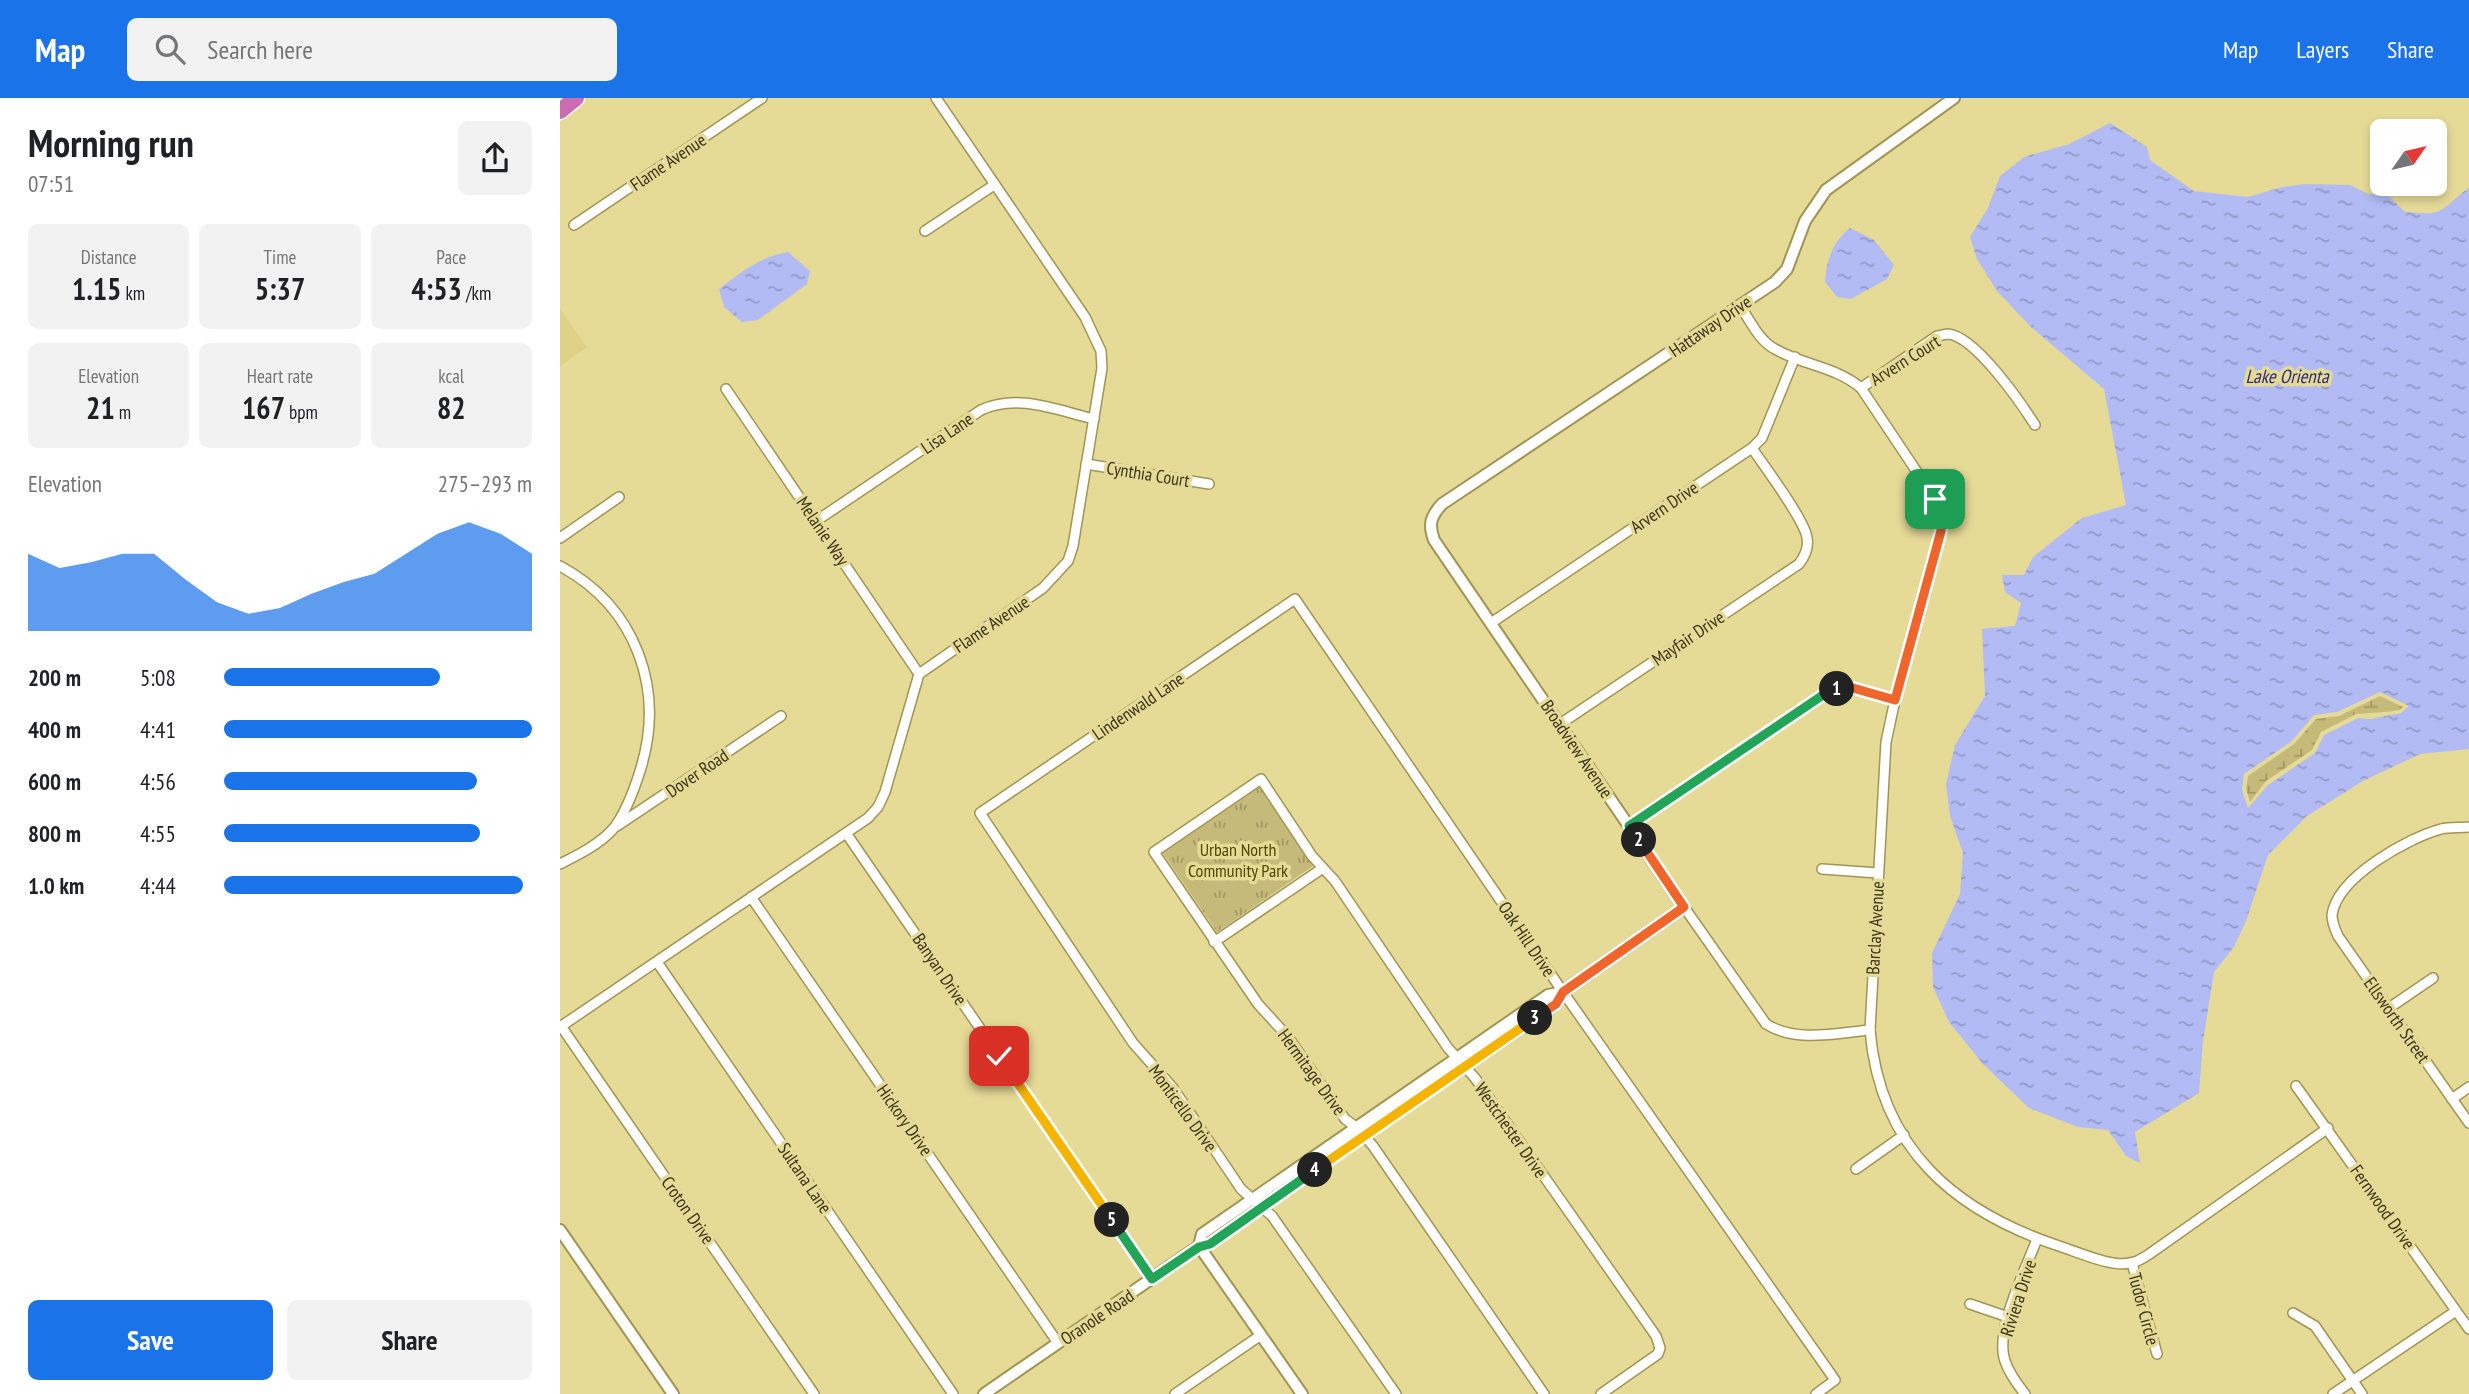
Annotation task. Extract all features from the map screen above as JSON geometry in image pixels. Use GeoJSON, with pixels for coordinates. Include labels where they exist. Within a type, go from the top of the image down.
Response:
{"type":"FeatureCollection","features":[{"type":"Feature","properties":{"kind":"highway"},"geometry":{"type":"LineString","coordinates":[[560,111],[576,98]]}},
{"type":"Feature","properties":{"kind":"street","name":"Flame Avenue"},"geometry":{"type":"LineString","coordinates":[[574,225],[762,98]]}},
{"type":"Feature","properties":{"kind":"street","name":"Flame Avenue"},"geometry":{"type":"LineString","coordinates":[[919,674],[1043,588],[1068,561],[1073,547],[1102,368],[1101,351],[1096,336],[1085,317],[936,98]]}},
{"type":"Feature","properties":{"kind":"street","name":"Hattaway Drive"},"geometry":{"type":"LineString","coordinates":[[1430,520],[1442,504],[1775,282],[1787,269],[1805,221],[1826,190],[1954,98]]}},
{"type":"Feature","properties":{"kind":"street"},"geometry":{"type":"LineString","coordinates":[[925,231],[994,185]]}},
{"type":"Feature","properties":{"kind":"street","name":"Barclay Avenue"},"geometry":{"type":"LineString","coordinates":[[1740,306],[1764,341],[1774,349],[1853,381],[1861,388],[1935,499],[1941,514],[1941,531],[1886,742],[1870,1030],[1880,1087],[1891,1114],[1926,1167],[1946,1188],[1971,1206],[2002,1224],[2038,1239],[2095,1258],[2132,1263]]}},
{"type":"Feature","properties":{"kind":"street","name":"Arvern Court"},"geometry":{"type":"LineString","coordinates":[[1861,388],[1937,336],[1948,334],[1960,338],[2007,383],[2035,425]]}},
{"type":"Feature","properties":{"kind":"street","name":"Arvern Drive"},"geometry":{"type":"LineString","coordinates":[[1491,623],[1752,448],[1762,438],[1795,357]]}},
{"type":"Feature","properties":{"kind":"street","name":"Melanie Way"},"geometry":{"type":"LineString","coordinates":[[726,389],[919,674]]}},
{"type":"Feature","properties":{"kind":"street","name":"Lisa Lane"},"geometry":{"type":"LineString","coordinates":[[816,521],[981,410],[995,404],[1022,402],[1094,419]]}},
{"type":"Feature","properties":{"kind":"street","name":"Mayfair Drive"},"geometry":{"type":"LineString","coordinates":[[1560,724],[1799,564],[1804,557],[1808,547],[1805,528],[1752,448]]}},
{"type":"Feature","properties":{"kind":"street","name":"Cynthia Court"},"geometry":{"type":"LineString","coordinates":[[1086,464],[1209,484]]}},
{"type":"Feature","properties":{"kind":"street"},"geometry":{"type":"LineString","coordinates":[[560,538],[619,497]]}},
{"type":"Feature","properties":{"kind":"street","name":"Broadview Avenue"},"geometry":{"type":"LineString","coordinates":[[1430,520],[1434,540],[1766,1024],[1794,1036],[1870,1030]]}},
{"type":"Feature","properties":{"kind":"street"},"geometry":{"type":"LineString","coordinates":[[560,566],[579,576],[614,609],[630,633],[640,658],[647,688],[650,716],[646,753],[632,795],[612,829]]}},
{"type":"Feature","properties":{"kind":"street","name":"Lindenwald Lane"},"geometry":{"type":"LineString","coordinates":[[980,813],[1295,599]]}},
{"type":"Feature","properties":{"kind":"street","name":"Oak Hill Drive"},"geometry":{"type":"LineString","coordinates":[[1295,599],[1563,992],[1835,1380],[1816,1394]]}},
{"type":"Feature","properties":{"kind":"street"},"geometry":{"type":"LineString","coordinates":[[561,1027],[868,818],[878,807],[885,792],[919,674]]}},
{"type":"Feature","properties":{"kind":"street"},"geometry":{"type":"LineString","coordinates":[[1629,826],[1826,693],[1840,688],[1853,688],[1895,700]]}},
{"type":"Feature","properties":{"kind":"street","name":"Dover Road"},"geometry":{"type":"LineString","coordinates":[[560,864],[595,844],[612,829],[781,716]]}},
{"type":"Feature","properties":{"kind":"street","name":"Westchester Drive"},"geometry":{"type":"LineString","coordinates":[[1154,852],[1261,779],[1311,856],[1335,881],[1448,1048],[1656,1336],[1660,1348],[1654,1357],[1601,1394]]}},
{"type":"Feature","properties":{"kind":"street","name":"Monticello Drive"},"geometry":{"type":"LineString","coordinates":[[980,813],[1133,1043],[1173,1088],[1241,1189],[1272,1216],[1396,1394]]}},
{"type":"Feature","properties":{"kind":"street","name":"Ellsworth Street"},"geometry":{"type":"LineString","coordinates":[[2469,827],[2443,829],[2414,839],[2376,860],[2350,884],[2332,915],[2338,936],[2469,1123]]}},
{"type":"Feature","properties":{"kind":"street","name":"Banyan Drive"},"geometry":{"type":"LineString","coordinates":[[846,833],[1152,1279]]}},
{"type":"Feature","properties":{"kind":"street","name":"Hermitage Drive"},"geometry":{"type":"LineString","coordinates":[[1154,852],[1258,1004],[1296,1047],[1345,1119],[1364,1136],[1544,1394]]}},
{"type":"Feature","properties":{"kind":"street"},"geometry":{"type":"LineString","coordinates":[[1214,942],[1323,868]]}},
{"type":"Feature","properties":{"kind":"street"},"geometry":{"type":"LineString","coordinates":[[1822,869],[1878,873]]}},
{"type":"Feature","properties":{"kind":"street","name":"Hickory Drive"},"geometry":{"type":"LineString","coordinates":[[751,897],[1058,1343]]}},
{"type":"Feature","properties":{"kind":"street"},"geometry":{"type":"LineString","coordinates":[[1257,1202],[1364,1136],[1548,995],[1563,992],[1684,907]]}},
{"type":"Feature","properties":{"kind":"street","name":"Sultana Lane"},"geometry":{"type":"LineString","coordinates":[[657,962],[953,1394]]}},
{"type":"Feature","properties":{"kind":"street"},"geometry":{"type":"LineString","coordinates":[[2389,1008],[2433,978]]}},
{"type":"Feature","properties":{"kind":"street","name":"Croton Drive"},"geometry":{"type":"LineString","coordinates":[[561,1027],[814,1394]]}},
{"type":"Feature","properties":{"kind":"street"},"geometry":{"type":"LineString","coordinates":[[1257,1202],[1356,1127],[1461,1063]]}},
{"type":"Feature","properties":{"kind":"street","name":"Fernwood Drive"},"geometry":{"type":"LineString","coordinates":[[2296,1086],[2469,1329]]}},
{"type":"Feature","properties":{"kind":"street"},"geometry":{"type":"LineString","coordinates":[[2452,1099],[2469,1087]]}},
{"type":"Feature","properties":{"kind":"street"},"geometry":{"type":"LineString","coordinates":[[2132,1263],[2148,1255],[2328,1128]]}},
{"type":"Feature","properties":{"kind":"street"},"geometry":{"type":"LineString","coordinates":[[1856,1170],[1904,1135]]}},
{"type":"Feature","properties":{"kind":"street","name":"Oranole Road"},"geometry":{"type":"LineString","coordinates":[[984,1394],[1199,1247],[1202,1234],[1257,1202]]}},
{"type":"Feature","properties":{"kind":"street"},"geometry":{"type":"LineString","coordinates":[[560,1230],[673,1394]]}},
{"type":"Feature","properties":{"kind":"street","name":"Riviera Drive"},"geometry":{"type":"LineString","coordinates":[[2025,1394],[2004,1359],[2003,1340],[2008,1317],[2038,1239]]}},
{"type":"Feature","properties":{"kind":"street"},"geometry":{"type":"LineString","coordinates":[[1199,1247],[1302,1394]]}},
{"type":"Feature","properties":{"kind":"street","name":"Tudor Circle"},"geometry":{"type":"LineString","coordinates":[[2132,1263],[2157,1354]]}},
{"type":"Feature","properties":{"kind":"street"},"geometry":{"type":"LineString","coordinates":[[1970,1304],[2008,1317]]}},
{"type":"Feature","properties":{"kind":"street"},"geometry":{"type":"LineString","coordinates":[[2333,1394],[2456,1311]]}},
{"type":"Feature","properties":{"kind":"street"},"geometry":{"type":"LineString","coordinates":[[2292,1313],[2315,1325],[2362,1394]]}},
{"type":"Feature","properties":{"kind":"street"},"geometry":{"type":"LineString","coordinates":[[1175,1394],[1261,1335]]}},
{"type":"Feature","properties":{"kind":"shaded area"},"geometry":{"type":"Polygon","coordinates":[[[560,309],[587,347],[560,366],[560,309]]]}},
{"type":"Feature","properties":{"kind":"green space"},"geometry":{"type":"Polygon","coordinates":[[[2380,696],[2403,707],[2400,710],[2356,714],[2321,732],[2312,750],[2266,781],[2250,802],[2246,789],[2248,776],[2294,744],[2316,719],[2339,716],[2380,696]]]}},
{"type":"Feature","properties":{"kind":"green space","name":"Urban North Community Park"},"geometry":{"type":"Polygon","coordinates":[[[1260,787],[1313,866],[1217,932],[1163,853],[1260,787]]]}},
{"type":"Feature","properties":{"kind":"water","name":"Lake Orienta"},"geometry":{"type":"Polygon","coordinates":[[[2110,123],[2147,147],[2150,160],[2194,191],[2248,197],[2282,187],[2305,184],[2350,185],[2370,196],[2390,197],[2405,212],[2429,213],[2441,210],[2469,188],[2469,749],[2420,754],[2363,781],[2307,816],[2268,855],[2246,921],[2234,947],[2214,972],[2203,1041],[2199,1093],[2135,1132],[2140,1163],[2126,1156],[2108,1130],[2078,1127],[2029,1108],[1983,1064],[1949,1022],[1933,987],[1932,953],[1960,894],[1963,853],[1950,816],[1946,784],[1955,745],[1985,696],[1982,629],[2015,626],[2021,603],[2005,592],[2002,575],[2024,575],[2033,557],[2082,518],[2126,505],[2104,389],[2031,327],[1997,291],[1977,259],[1970,237],[1988,208],[2000,176],[2024,157],[2069,144],[2110,123]],[[2380,692],[2337,712],[2314,715],[2292,741],[2244,774],[2242,789],[2248,808],[2268,785],[2315,753],[2324,735],[2358,718],[2370,719],[2401,713],[2409,706],[2380,692]]]}},
{"type":"Feature","properties":{"kind":"water"},"geometry":{"type":"Polygon","coordinates":[[[1850,228],[1874,240],[1894,265],[1887,279],[1851,299],[1837,297],[1825,282],[1831,252],[1850,228]]]}},
{"type":"Feature","properties":{"kind":"water"},"geometry":{"type":"Polygon","coordinates":[[[788,252],[810,271],[807,284],[758,320],[742,322],[724,307],[719,289],[760,261],[788,252]]]}},
{"type":"Feature","properties":{"kind":"route"},"geometry":{"type":"LineString","coordinates":[[999,1056],[1152,1279],[1199,1247],[1210,1244],[1261,1206],[1556,1004],[1563,992],[1684,907],[1629,826],[1826,693],[1840,688],[1853,688],[1895,700],[1941,531],[1941,514],[1935,499]]}}]}
